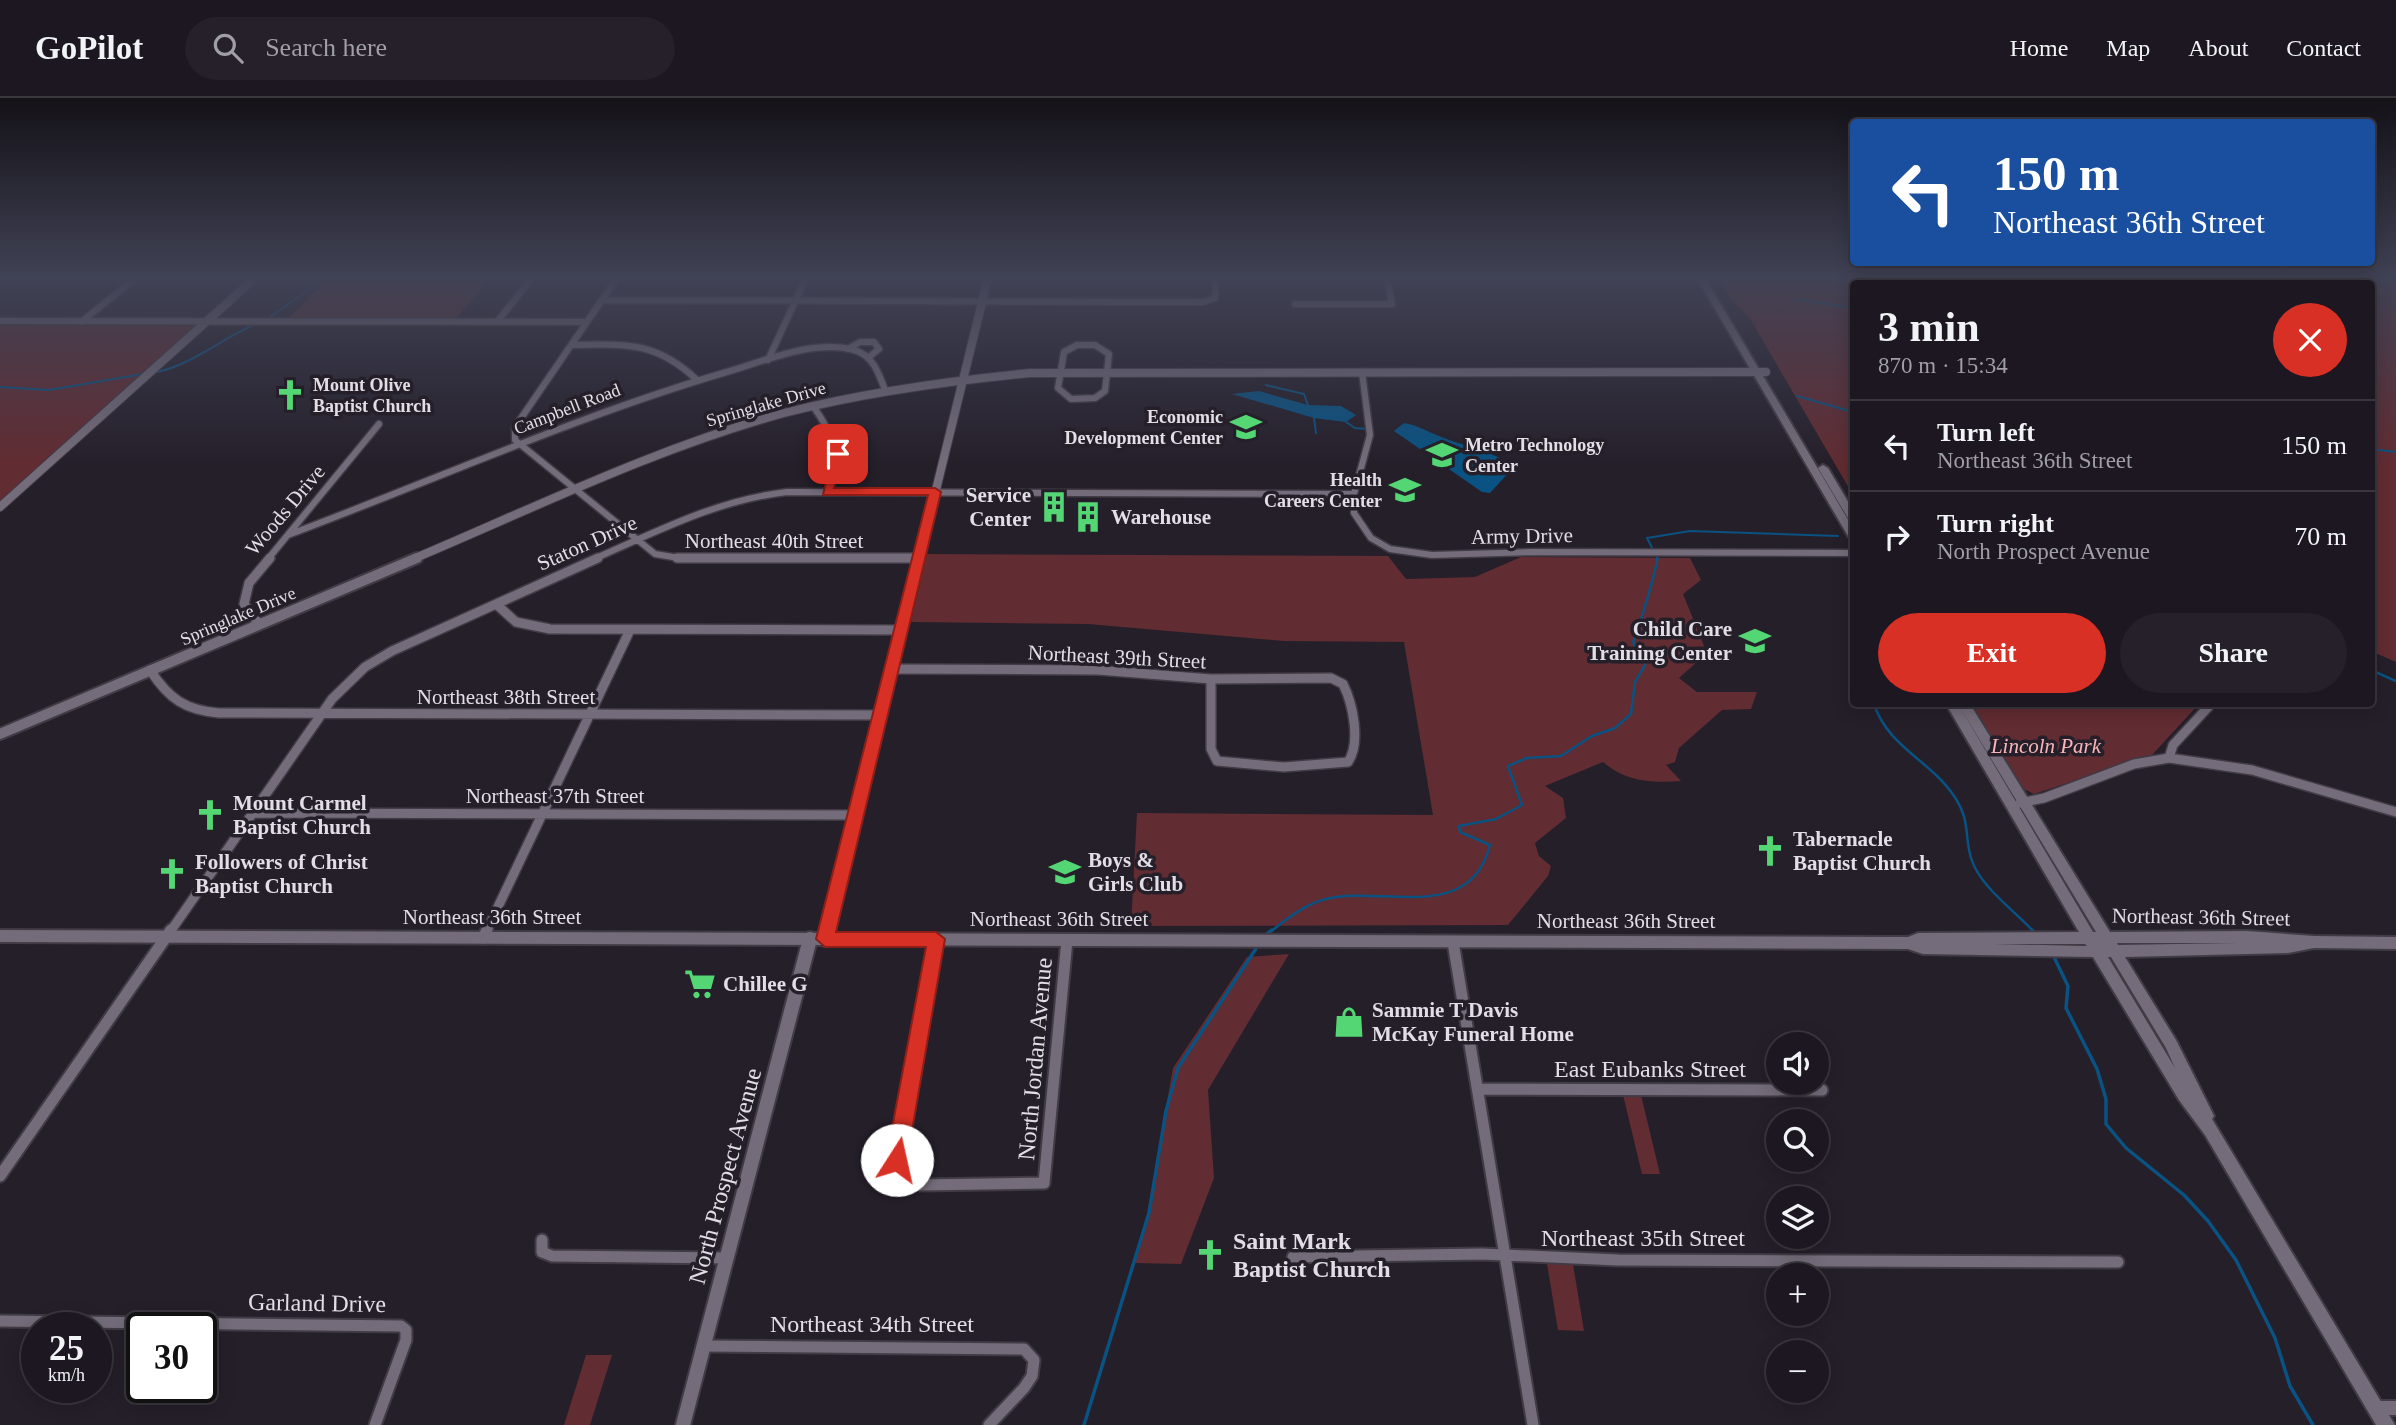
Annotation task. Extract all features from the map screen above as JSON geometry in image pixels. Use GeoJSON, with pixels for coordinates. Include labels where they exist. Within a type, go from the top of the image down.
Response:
{"type":"FeatureCollection","features":[{"type":"Feature","properties":{"kind":"main road"},"geometry":{"type":"LineString","coordinates":[[1741,340],[1850,513]]}},
{"type":"Feature","properties":{"kind":"main road"},"geometry":{"type":"LineString","coordinates":[[1744,340],[1850,531]]}},
{"type":"Feature","properties":{"kind":"main road"},"geometry":{"type":"LineString","coordinates":[[1954,707],[2115,951]]}},
{"type":"Feature","properties":{"kind":"main road"},"geometry":{"type":"LineString","coordinates":[[1966,707],[2016,803]]}},
{"type":"Feature","properties":{"kind":"main road","name":"Northeast 36th Street"},"geometry":{"type":"LineString","coordinates":[[2016,803],[2037,851],[2087,937]]}},
{"type":"Feature","properties":{"kind":"main road","name":"Northeast 36th Street"},"geometry":{"type":"LineString","coordinates":[[0,936],[1908,943],[1923,948],[2096,951],[2288,947],[2314,942]]}},
{"type":"Feature","properties":{"kind":"main road"},"geometry":{"type":"LineString","coordinates":[[2087,937],[2184,1094],[2211,1130],[2386,1425]]}},
{"type":"Feature","properties":{"kind":"main road","name":"Northeast 36th Street"},"geometry":{"type":"LineString","coordinates":[[1908,943],[1919,939],[2087,937],[2247,937],[2314,942],[2396,943]]}},
{"type":"Feature","properties":{"kind":"main road","name":"Northeast 36th Street"},"geometry":{"type":"LineString","coordinates":[[2115,951],[2160,1025]]}},
{"type":"Feature","properties":{"kind":"main road"},"geometry":{"type":"LineString","coordinates":[[2160,1025],[2198,1094],[2211,1130]]}},
{"type":"Feature","properties":{"kind":"street"},"geometry":{"type":"LineString","coordinates":[[0,507],[187,340]]}},
{"type":"Feature","properties":{"kind":"street"},"geometry":{"type":"LineString","coordinates":[[519,444],[513,436],[515,427],[575,340]]}},
{"type":"Feature","properties":{"kind":"street"},"geometry":{"type":"LineString","coordinates":[[768,360],[777,340]]}},
{"type":"Feature","properties":{"kind":"street"},"geometry":{"type":"LineString","coordinates":[[825,939],[973,340]]}},
{"type":"Feature","properties":{"kind":"street"},"geometry":{"type":"LineString","coordinates":[[848,349],[860,342],[874,342],[879,349],[869,357],[885,390]]}},
{"type":"Feature","properties":{"kind":"street"},"geometry":{"type":"LineString","coordinates":[[1086,344],[1107,350],[1107,386],[1101,395],[1078,400],[1060,393],[1060,372],[1064,352],[1086,344]]}},
{"type":"Feature","properties":{"kind":"street"},"geometry":{"type":"LineString","coordinates":[[572,345],[654,349],[670,354],[696,380]]}},
{"type":"Feature","properties":{"kind":"street","name":"Campbell Road"},"geometry":{"type":"LineString","coordinates":[[288,535],[519,444],[696,380],[814,350],[848,349],[869,357]]}},
{"type":"Feature","properties":{"kind":"street","name":"Springlake Drive"},"geometry":{"type":"LineString","coordinates":[[0,734],[694,441],[813,406],[885,390],[963,379],[1108,371],[1762,372]]}},
{"type":"Feature","properties":{"kind":"street"},"geometry":{"type":"LineString","coordinates":[[1171,494],[1237,491],[1354,494],[1370,436],[1362,372]]}},
{"type":"Feature","properties":{"kind":"street"},"geometry":{"type":"LineString","coordinates":[[813,406],[830,430],[838,454],[827,492]]}},
{"type":"Feature","properties":{"kind":"street","name":"Woods Drive"},"geometry":{"type":"LineString","coordinates":[[259,624],[244,604],[244,596],[255,574],[379,424]]}},
{"type":"Feature","properties":{"kind":"street","name":"Northeast 40th Street"},"geometry":{"type":"LineString","coordinates":[[519,444],[635,541],[655,554],[669,558],[919,558]]}},
{"type":"Feature","properties":{"kind":"street","name":"Staton Drive"},"geometry":{"type":"LineString","coordinates":[[167,937],[322,713],[348,681],[375,660],[635,541],[733,500],[772,493],[1171,494]]}},
{"type":"Feature","properties":{"kind":"street","name":"Army Drive"},"geometry":{"type":"LineString","coordinates":[[1354,494],[1354,513],[1371,538],[1390,549],[1414,554],[1850,553]]}},
{"type":"Feature","properties":{"kind":"street"},"geometry":{"type":"LineString","coordinates":[[496,604],[516,622],[532,627],[630,630],[901,630]]}},
{"type":"Feature","properties":{"kind":"street"},"geometry":{"type":"LineString","coordinates":[[484,938],[630,630]]}},
{"type":"Feature","properties":{"kind":"street","name":"Northeast 39th Street"},"geometry":{"type":"LineString","coordinates":[[892,669],[1098,670],[1211,678],[1324,678],[1341,682],[1349,695],[1354,747],[1349,762],[1338,766],[1314,766],[1234,765],[1217,761],[1211,749],[1211,678]]}},
{"type":"Feature","properties":{"kind":"street","name":"Northeast 38th Street"},"geometry":{"type":"LineString","coordinates":[[150,670],[166,697],[195,711],[881,715]]}},
{"type":"Feature","properties":{"kind":"street"},"geometry":{"type":"LineString","coordinates":[[2169,758],[2173,746],[2208,707]]}},
{"type":"Feature","properties":{"kind":"street"},"geometry":{"type":"LineString","coordinates":[[2016,803],[2134,764],[2169,758],[2252,769],[2396,812]]}},
{"type":"Feature","properties":{"kind":"street","name":"Northeast 37th Street"},"geometry":{"type":"LineString","coordinates":[[253,813],[856,815]]}},
{"type":"Feature","properties":{"kind":"street"},"geometry":{"type":"LineString","coordinates":[[0,1176],[167,937]]}},
{"type":"Feature","properties":{"kind":"street","name":"North Prospect Avenue"},"geometry":{"type":"LineString","coordinates":[[684,1425],[810,939]]}},
{"type":"Feature","properties":{"kind":"street","name":"North Jordan Avenue"},"geometry":{"type":"LineString","coordinates":[[936,939],[897,1160],[897,1180],[920,1185],[1044,1183],[1067,940]]}},
{"type":"Feature","properties":{"kind":"street"},"geometry":{"type":"LineString","coordinates":[[1453,942],[1533,1425]]}},
{"type":"Feature","properties":{"kind":"street","name":"East Eubanks Street"},"geometry":{"type":"LineString","coordinates":[[1478,1089],[1766,1090]]}},
{"type":"Feature","properties":{"kind":"street"},"geometry":{"type":"LineString","coordinates":[[542,1240],[542,1252],[552,1256],[727,1258]]}},
{"type":"Feature","properties":{"kind":"street","name":"Northeast 35th Street"},"geometry":{"type":"LineString","coordinates":[[1293,1257],[1482,1254],[1884,1263],[2118,1262]]}},
{"type":"Feature","properties":{"kind":"street","name":"Garland Drive"},"geometry":{"type":"LineString","coordinates":[[0,1321],[401,1326],[406,1331],[402,1356],[375,1425]]}},
{"type":"Feature","properties":{"kind":"street","name":"Northeast 34th Street"},"geometry":{"type":"LineString","coordinates":[[704,1346],[1024,1349],[1034,1360],[1032,1376],[989,1425]]}},
{"type":"Feature","properties":{"kind":"street"},"geometry":{"type":"LineString","coordinates":[[2376,1408],[2396,1408]]}},
{"type":"Feature","properties":{"kind":"green space"},"geometry":{"type":"Polygon","coordinates":[[[0,340],[179,340],[0,501],[0,340]]]}},
{"type":"Feature","properties":{"kind":"green space"},"geometry":{"type":"Polygon","coordinates":[[[1762,340],[1850,340],[1850,490],[1762,340]]]}},
{"type":"Feature","properties":{"kind":"green space"},"geometry":{"type":"Polygon","coordinates":[[[2375,340],[2396,340],[2396,662],[2375,653],[2375,340]]]}},
{"type":"Feature","properties":{"kind":"green space"},"geometry":{"type":"Polygon","coordinates":[[[927,554],[1388,556],[1406,579],[1475,577],[1521,557],[1690,558],[1701,580],[1683,594],[1707,653],[1679,678],[1697,692],[1757,692],[1751,709],[1722,710],[1679,748],[1675,762],[1666,765],[1681,781],[1640,780],[1621,774],[1603,762],[1545,786],[1563,798],[1566,818],[1535,843],[1539,856],[1551,866],[1548,876],[1508,925],[1131,926],[1137,813],[1433,815],[1404,642],[1284,641],[1088,624],[911,622],[927,554]]]}},
{"type":"Feature","properties":{"kind":"green space","name":"Lincoln Park"},"geometry":{"type":"Polygon","coordinates":[[[1972,707],[2196,707],[2152,755],[2034,794],[2020,787],[1972,707]]]}},
{"type":"Feature","properties":{"kind":"green space"},"geometry":{"type":"Polygon","coordinates":[[[1289,954],[1208,1090],[1214,1178],[1181,1264],[1134,1263],[1147,1214],[1173,1068],[1247,957],[1289,954]]]}},
{"type":"Feature","properties":{"kind":"green space"},"geometry":{"type":"Polygon","coordinates":[[[1623,1095],[1641,1095],[1660,1174],[1642,1174],[1623,1095]]]}},
{"type":"Feature","properties":{"kind":"green space"},"geometry":{"type":"Polygon","coordinates":[[[1547,1264],[1573,1264],[1584,1331],[1558,1330],[1547,1264]]]}},
{"type":"Feature","properties":{"kind":"green space"},"geometry":{"type":"Polygon","coordinates":[[[586,1355],[612,1355],[590,1425],[564,1425],[586,1355]]]}},
{"type":"Feature","properties":{"kind":"water"},"geometry":{"type":"Polygon","coordinates":[[[1259,391],[1308,405],[1341,406],[1356,415],[1346,422],[1314,418],[1232,394],[1259,391]]]}},
{"type":"Feature","properties":{"kind":"water"},"geometry":{"type":"Polygon","coordinates":[[[1404,423],[1494,455],[1511,464],[1513,468],[1490,493],[1482,492],[1394,431],[1404,423]]]}},
{"type":"Feature","properties":{"kind":"waterway"},"geometry":{"type":"LineString","coordinates":[[157,372],[196,357],[226,340]]}},
{"type":"Feature","properties":{"kind":"waterway"},"geometry":{"type":"LineString","coordinates":[[0,387],[49,390],[143,374]]}},
{"type":"Feature","properties":{"kind":"waterway"},"geometry":{"type":"LineString","coordinates":[[1266,385],[1304,394],[1308,405]]}},
{"type":"Feature","properties":{"kind":"waterway"},"geometry":{"type":"LineString","coordinates":[[1797,396],[1850,411]]}},
{"type":"Feature","properties":{"kind":"waterway"},"geometry":{"type":"LineString","coordinates":[[1314,418],[1316,433]]}},
{"type":"Feature","properties":{"kind":"waterway"},"geometry":{"type":"LineString","coordinates":[[1346,422],[1355,428],[1367,429]]}},
{"type":"Feature","properties":{"kind":"waterway"},"geometry":{"type":"LineString","coordinates":[[2375,449],[2396,452]]}},
{"type":"Feature","properties":{"kind":"waterway"},"geometry":{"type":"LineString","coordinates":[[1658,559],[1647,538],[1690,531],[1838,536]]}},
{"type":"Feature","properties":{"kind":"waterway"},"geometry":{"type":"LineString","coordinates":[[1270,932],[1318,901],[1348,896],[1422,897],[1444,894],[1464,885],[1480,870],[1490,845],[1460,832],[1459,826],[1496,819],[1522,805],[1508,766],[1527,758],[1561,756],[1592,736],[1615,728],[1631,714],[1635,682],[1645,665],[1633,642],[1657,558]]}},
{"type":"Feature","properties":{"kind":"waterway"},"geometry":{"type":"LineString","coordinates":[[2375,672],[2396,681]]}},
{"type":"Feature","properties":{"kind":"waterway"},"geometry":{"type":"LineString","coordinates":[[1875,707],[1889,732],[1934,773],[1954,796],[1963,813],[1975,869],[2036,934]]}},
{"type":"Feature","properties":{"kind":"waterway"},"geometry":{"type":"LineString","coordinates":[[1264,936],[1272,930]]}},
{"type":"Feature","properties":{"kind":"waterway"},"geometry":{"type":"LineString","coordinates":[[1084,1425],[1149,1213],[1166,1111],[1178,1068],[1259,944]]}},
{"type":"Feature","properties":{"kind":"waterway"},"geometry":{"type":"LineString","coordinates":[[2053,955],[2068,986],[2066,1008],[2097,1069],[2106,1099],[2106,1124],[2126,1148],[2184,1195],[2208,1221],[2236,1260],[2275,1338],[2290,1386],[2313,1425]]}},
{"type":"Feature","properties":{"kind":"place","name":"Mount Olive Baptist Church"},"geometry":{"type":"Point","coordinates":[290,395]}},
{"type":"Feature","properties":{"kind":"place","name":"Economic Development Center"},"geometry":{"type":"Point","coordinates":[1246,427]}},
{"type":"Feature","properties":{"kind":"place","name":"Metro Technology Center"},"geometry":{"type":"Point","coordinates":[1442,455]}},
{"type":"Feature","properties":{"kind":"place","name":"Health Careers Center"},"geometry":{"type":"Point","coordinates":[1405,490]}},
{"type":"Feature","properties":{"kind":"place","name":"Service Center"},"geometry":{"type":"Point","coordinates":[1054,507]}},
{"type":"Feature","properties":{"kind":"place","name":"Warehouse"},"geometry":{"type":"Point","coordinates":[1088,517]}},
{"type":"Feature","properties":{"kind":"place","name":"Child Care Training Center"},"geometry":{"type":"Point","coordinates":[1755,641]}},
{"type":"Feature","properties":{"kind":"place","name":"Mount Carmel Baptist Church"},"geometry":{"type":"Point","coordinates":[210,815]}},
{"type":"Feature","properties":{"kind":"place","name":"Tabernacle Baptist Church"},"geometry":{"type":"Point","coordinates":[1770,851]}},
{"type":"Feature","properties":{"kind":"place","name":"Boys & Girls Club"},"geometry":{"type":"Point","coordinates":[1065,872]}},
{"type":"Feature","properties":{"kind":"place","name":"Followers of Christ Baptist Church"},"geometry":{"type":"Point","coordinates":[172,874]}},
{"type":"Feature","properties":{"kind":"place","name":"Chillee G"},"geometry":{"type":"Point","coordinates":[700,984]}},
{"type":"Feature","properties":{"kind":"place","name":"Sammie T Davis McKay Funeral Home"},"geometry":{"type":"Point","coordinates":[1349,1022]}},
{"type":"Feature","properties":{"kind":"place","name":"Saint Mark Baptist Church"},"geometry":{"type":"Point","coordinates":[1210,1255]}},
{"type":"Feature","properties":{"kind":"route"},"geometry":{"type":"LineString","coordinates":[[838,454],[827,492],[935,492],[825,939],[936,939],[897,1160]]}}]}
